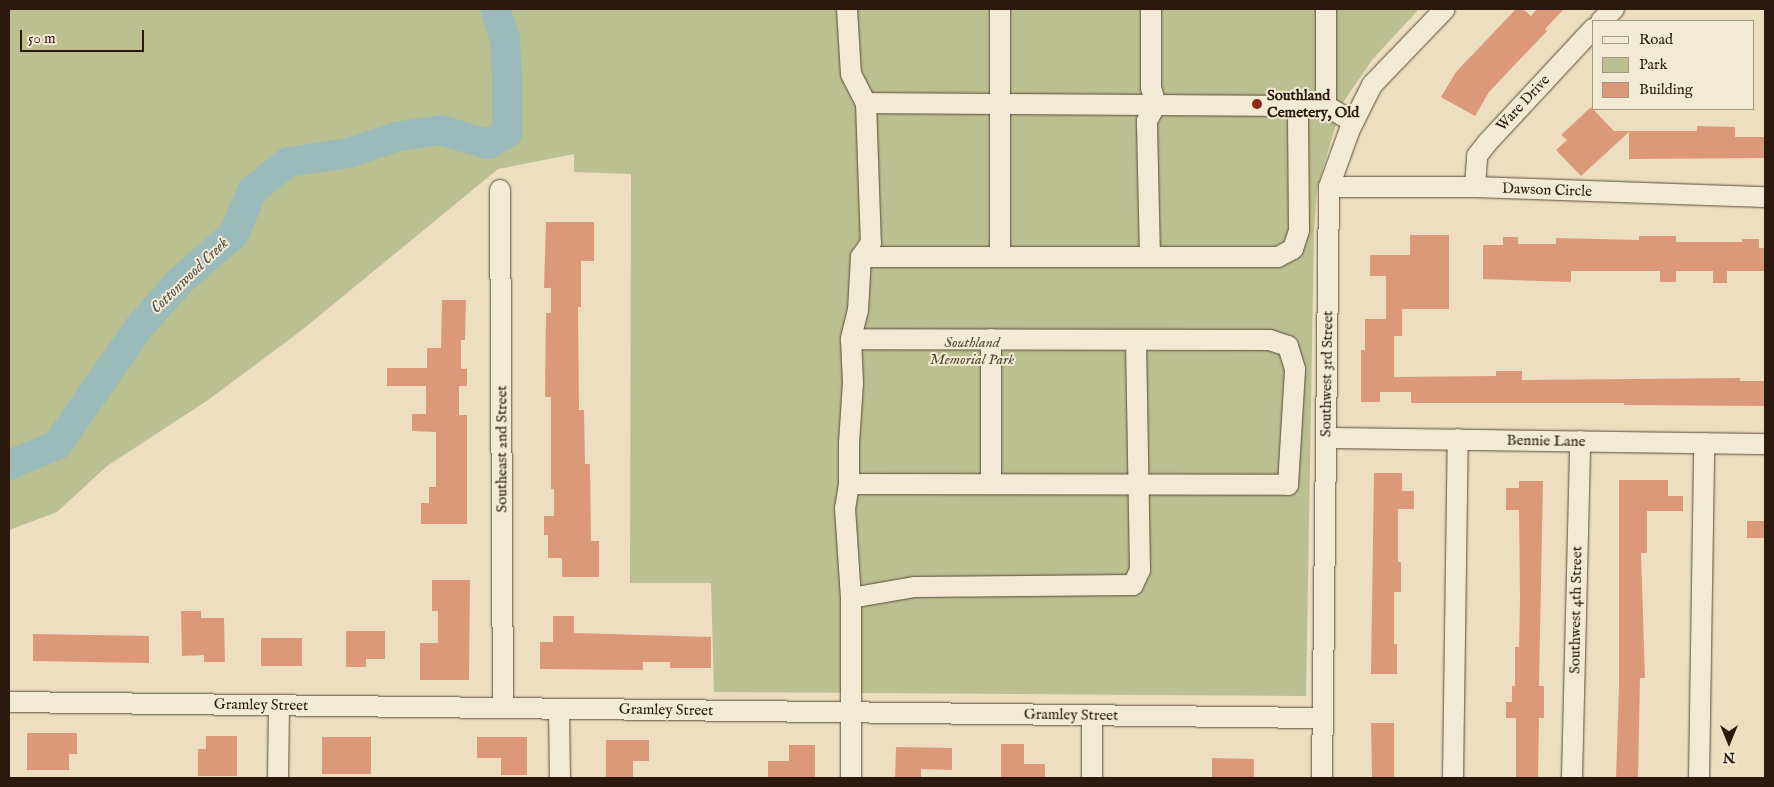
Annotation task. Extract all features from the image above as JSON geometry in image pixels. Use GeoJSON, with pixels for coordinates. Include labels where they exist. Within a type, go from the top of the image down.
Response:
{"type":"FeatureCollection","features":[{"type":"Feature","properties":{"kind":"street"},"geometry":{"type":"LineString","coordinates":[[847,9],[851,74],[866,103],[871,243],[861,257],[858,310],[851,339],[853,383],[849,444],[849,484],[845,508],[851,598],[851,778]]}},
{"type":"Feature","properties":{"kind":"street"},"geometry":{"type":"LineString","coordinates":[[1000,9],[1002,104],[1000,257]]}},
{"type":"Feature","properties":{"kind":"street"},"geometry":{"type":"LineString","coordinates":[[1150,257],[1147,121],[1156,105],[1151,88],[1151,9]]}},
{"type":"Feature","properties":{"kind":"street"},"geometry":{"type":"LineString","coordinates":[[1326,9],[1326,106]]}},
{"type":"Feature","properties":{"kind":"street","name":"Southwest 3rd Street"},"geometry":{"type":"LineString","coordinates":[[1322,778],[1329,187],[1354,122],[1372,85],[1446,9]]}},
{"type":"Feature","properties":{"kind":"street"},"geometry":{"type":"LineString","coordinates":[[1602,20],[1614,9]]}},
{"type":"Feature","properties":{"kind":"street","name":"Ware Drive"},"geometry":{"type":"LineString","coordinates":[[1474,187],[1477,156],[1592,30]]}},
{"type":"Feature","properties":{"kind":"street"},"geometry":{"type":"LineString","coordinates":[[866,103],[1326,106],[1354,122]]}},
{"type":"Feature","properties":{"kind":"street"},"geometry":{"type":"LineString","coordinates":[[861,257],[1278,257],[1293,249],[1299,230],[1298,106]]}},
{"type":"Feature","properties":{"kind":"street","name":"Dawson Circle"},"geometry":{"type":"LineString","coordinates":[[1329,187],[1474,187],[1765,197]]}},
{"type":"Feature","properties":{"kind":"street","name":"Southeast 2nd Street"},"geometry":{"type":"LineString","coordinates":[[500,190],[503,708]]}},
{"type":"Feature","properties":{"kind":"street"},"geometry":{"type":"LineString","coordinates":[[849,484],[1288,485],[1295,369],[1288,346],[1270,340],[851,339]]}},
{"type":"Feature","properties":{"kind":"street"},"geometry":{"type":"LineString","coordinates":[[991,484],[992,339]]}},
{"type":"Feature","properties":{"kind":"street"},"geometry":{"type":"LineString","coordinates":[[851,598],[915,587],[1134,585],[1140,570],[1136,340]]}},
{"type":"Feature","properties":{"kind":"street"},"geometry":{"type":"LineString","coordinates":[[1293,413],[1326,413]]}},
{"type":"Feature","properties":{"kind":"street","name":"Bennie Lane"},"geometry":{"type":"LineString","coordinates":[[1326,438],[1765,444]]}},
{"type":"Feature","properties":{"kind":"street"},"geometry":{"type":"LineString","coordinates":[[1453,778],[1458,439]]}},
{"type":"Feature","properties":{"kind":"street","name":"Southwest 4th Street"},"geometry":{"type":"LineString","coordinates":[[1572,778],[1580,441]]}},
{"type":"Feature","properties":{"kind":"street"},"geometry":{"type":"LineString","coordinates":[[1699,778],[1704,443]]}},
{"type":"Feature","properties":{"kind":"street","name":"Gramley Street"},"geometry":{"type":"LineString","coordinates":[[9,702],[1322,718]]}},
{"type":"Feature","properties":{"kind":"street"},"geometry":{"type":"LineString","coordinates":[[278,778],[279,705]]}},
{"type":"Feature","properties":{"kind":"street"},"geometry":{"type":"LineString","coordinates":[[559,709],[560,778]]}},
{"type":"Feature","properties":{"kind":"street"},"geometry":{"type":"LineString","coordinates":[[1092,715],[1092,778]]}},
{"type":"Feature","properties":{"kind":"green space","name":"Southland Memorial Park"},"geometry":{"type":"Polygon","coordinates":[[[9,9],[1419,9],[1372,60],[1342,104],[1317,189],[1314,233],[1306,696],[714,692],[711,583],[630,583],[631,174],[574,172],[574,154],[498,169],[302,330],[208,400],[107,466],[57,512],[9,530],[9,9]]]}},
{"type":"Feature","properties":{"kind":"building"},"geometry":{"type":"Polygon","coordinates":[[[1516,9],[1523,9],[1531,16],[1537,9],[1564,9],[1545,29],[1547,31],[1489,92],[1475,116],[1441,97],[1456,72],[1516,9]]]}},
{"type":"Feature","properties":{"kind":"building"},"geometry":{"type":"Polygon","coordinates":[[[1591,107],[1614,131],[1697,131],[1697,126],[1735,127],[1735,137],[1765,137],[1765,158],[1629,159],[1629,132],[1581,176],[1556,150],[1567,140],[1561,135],[1591,107]]]}},
{"type":"Feature","properties":{"kind":"building"},"geometry":{"type":"Polygon","coordinates":[[[546,222],[594,222],[594,261],[581,261],[581,307],[578,307],[579,410],[584,410],[585,464],[590,464],[591,541],[599,541],[599,577],[562,577],[562,558],[548,558],[548,535],[544,535],[544,516],[554,516],[554,489],[551,489],[551,397],[545,397],[546,313],[551,313],[551,288],[544,288],[546,222]]]}},
{"type":"Feature","properties":{"kind":"building"},"geometry":{"type":"Polygon","coordinates":[[[1410,235],[1449,235],[1449,309],[1402,309],[1402,336],[1394,336],[1394,377],[1496,376],[1496,371],[1522,371],[1522,380],[1740,378],[1740,381],[1765,381],[1765,406],[1624,405],[1624,403],[1411,403],[1411,392],[1380,392],[1380,402],[1361,402],[1361,350],[1365,350],[1365,319],[1386,319],[1386,276],[1370,276],[1370,255],[1410,255],[1410,235]]]}},
{"type":"Feature","properties":{"kind":"building"},"geometry":{"type":"Polygon","coordinates":[[[1639,236],[1676,236],[1676,242],[1742,242],[1742,239],[1759,239],[1759,248],[1765,248],[1765,271],[1727,271],[1727,283],[1713,283],[1713,271],[1676,271],[1676,282],[1660,282],[1660,271],[1571,271],[1571,282],[1483,279],[1483,245],[1503,245],[1503,237],[1518,237],[1518,244],[1556,244],[1556,238],[1639,240],[1639,236]]]}},
{"type":"Feature","properties":{"kind":"building"},"geometry":{"type":"Polygon","coordinates":[[[442,300],[466,300],[465,340],[461,340],[461,369],[467,369],[467,386],[459,386],[459,415],[467,415],[467,524],[421,524],[421,503],[429,503],[429,487],[436,487],[436,432],[412,431],[412,414],[426,414],[426,386],[387,386],[387,368],[427,368],[427,348],[441,348],[442,300]]]}},
{"type":"Feature","properties":{"kind":"building"},"geometry":{"type":"Polygon","coordinates":[[[1374,473],[1402,473],[1402,491],[1414,491],[1414,509],[1398,509],[1398,562],[1401,562],[1401,592],[1394,592],[1394,644],[1397,644],[1397,674],[1371,674],[1374,473]]]}},
{"type":"Feature","properties":{"kind":"building"},"geometry":{"type":"Polygon","coordinates":[[[1619,480],[1668,480],[1668,496],[1683,496],[1683,511],[1647,511],[1647,553],[1641,553],[1645,678],[1640,678],[1638,778],[1616,778],[1619,686],[1619,480]]]}},
{"type":"Feature","properties":{"kind":"building"},"geometry":{"type":"Polygon","coordinates":[[[1519,481],[1543,481],[1539,686],[1544,686],[1544,718],[1539,718],[1538,778],[1516,778],[1516,718],[1506,718],[1506,702],[1512,702],[1512,686],[1515,686],[1515,647],[1519,647],[1520,600],[1519,510],[1506,510],[1506,488],[1519,488],[1519,481]]]}},
{"type":"Feature","properties":{"kind":"building"},"geometry":{"type":"Polygon","coordinates":[[[1747,521],[1765,521],[1765,538],[1747,538],[1747,521]]]}},
{"type":"Feature","properties":{"kind":"building"},"geometry":{"type":"Polygon","coordinates":[[[432,580],[470,580],[469,680],[420,680],[420,643],[438,643],[438,611],[432,611],[432,580]]]}},
{"type":"Feature","properties":{"kind":"building"},"geometry":{"type":"Polygon","coordinates":[[[181,611],[201,611],[201,618],[224,618],[225,662],[204,662],[204,655],[182,656],[181,611]]]}},
{"type":"Feature","properties":{"kind":"building"},"geometry":{"type":"Polygon","coordinates":[[[553,616],[574,616],[574,633],[711,637],[711,668],[670,668],[670,662],[643,662],[643,670],[540,669],[540,642],[553,642],[553,616]]]}},
{"type":"Feature","properties":{"kind":"building"},"geometry":{"type":"Polygon","coordinates":[[[346,631],[385,631],[385,659],[366,659],[366,667],[346,667],[346,631]]]}},
{"type":"Feature","properties":{"kind":"building"},"geometry":{"type":"Polygon","coordinates":[[[33,634],[149,636],[149,663],[33,661],[33,634]]]}},
{"type":"Feature","properties":{"kind":"building"},"geometry":{"type":"Polygon","coordinates":[[[261,638],[302,638],[302,666],[261,666],[261,638]]]}},
{"type":"Feature","properties":{"kind":"building"},"geometry":{"type":"Polygon","coordinates":[[[1371,723],[1394,723],[1394,778],[1372,778],[1371,723]]]}},
{"type":"Feature","properties":{"kind":"building"},"geometry":{"type":"Polygon","coordinates":[[[27,733],[77,733],[77,754],[69,754],[69,770],[27,770],[27,733]]]}},
{"type":"Feature","properties":{"kind":"building"},"geometry":{"type":"Polygon","coordinates":[[[206,736],[237,736],[237,776],[198,776],[198,749],[206,749],[206,736]]]}},
{"type":"Feature","properties":{"kind":"building"},"geometry":{"type":"Polygon","coordinates":[[[322,737],[371,737],[371,774],[322,774],[322,737]]]}},
{"type":"Feature","properties":{"kind":"building"},"geometry":{"type":"Polygon","coordinates":[[[477,737],[527,737],[527,775],[501,775],[501,758],[477,758],[477,737]]]}},
{"type":"Feature","properties":{"kind":"building"},"geometry":{"type":"Polygon","coordinates":[[[606,740],[649,740],[649,761],[633,761],[633,778],[606,778],[606,740]]]}},
{"type":"Feature","properties":{"kind":"building"},"geometry":{"type":"Polygon","coordinates":[[[1001,744],[1024,744],[1024,764],[1045,764],[1045,778],[1001,778],[1001,744]]]}},
{"type":"Feature","properties":{"kind":"building"},"geometry":{"type":"Polygon","coordinates":[[[789,745],[815,745],[815,778],[768,778],[768,761],[789,761],[789,745]]]}},
{"type":"Feature","properties":{"kind":"building"},"geometry":{"type":"Polygon","coordinates":[[[896,747],[952,748],[952,770],[921,769],[921,778],[895,778],[896,747]]]}},
{"type":"Feature","properties":{"kind":"building"},"geometry":{"type":"Polygon","coordinates":[[[1212,758],[1254,759],[1254,778],[1212,778],[1212,758]]]}},
{"type":"Feature","properties":{"kind":"waterway","name":"Cottonwood Creek"},"geometry":{"type":"LineString","coordinates":[[9,465],[57,445],[140,326],[182,279],[234,234],[252,191],[288,162],[348,153],[396,137],[440,130],[488,144],[507,133],[505,39],[495,9]]}},
{"type":"Feature","properties":{"kind":"place","name":"Southland Cemetery, Old"},"geometry":{"type":"Point","coordinates":[1257,104]}}]}
